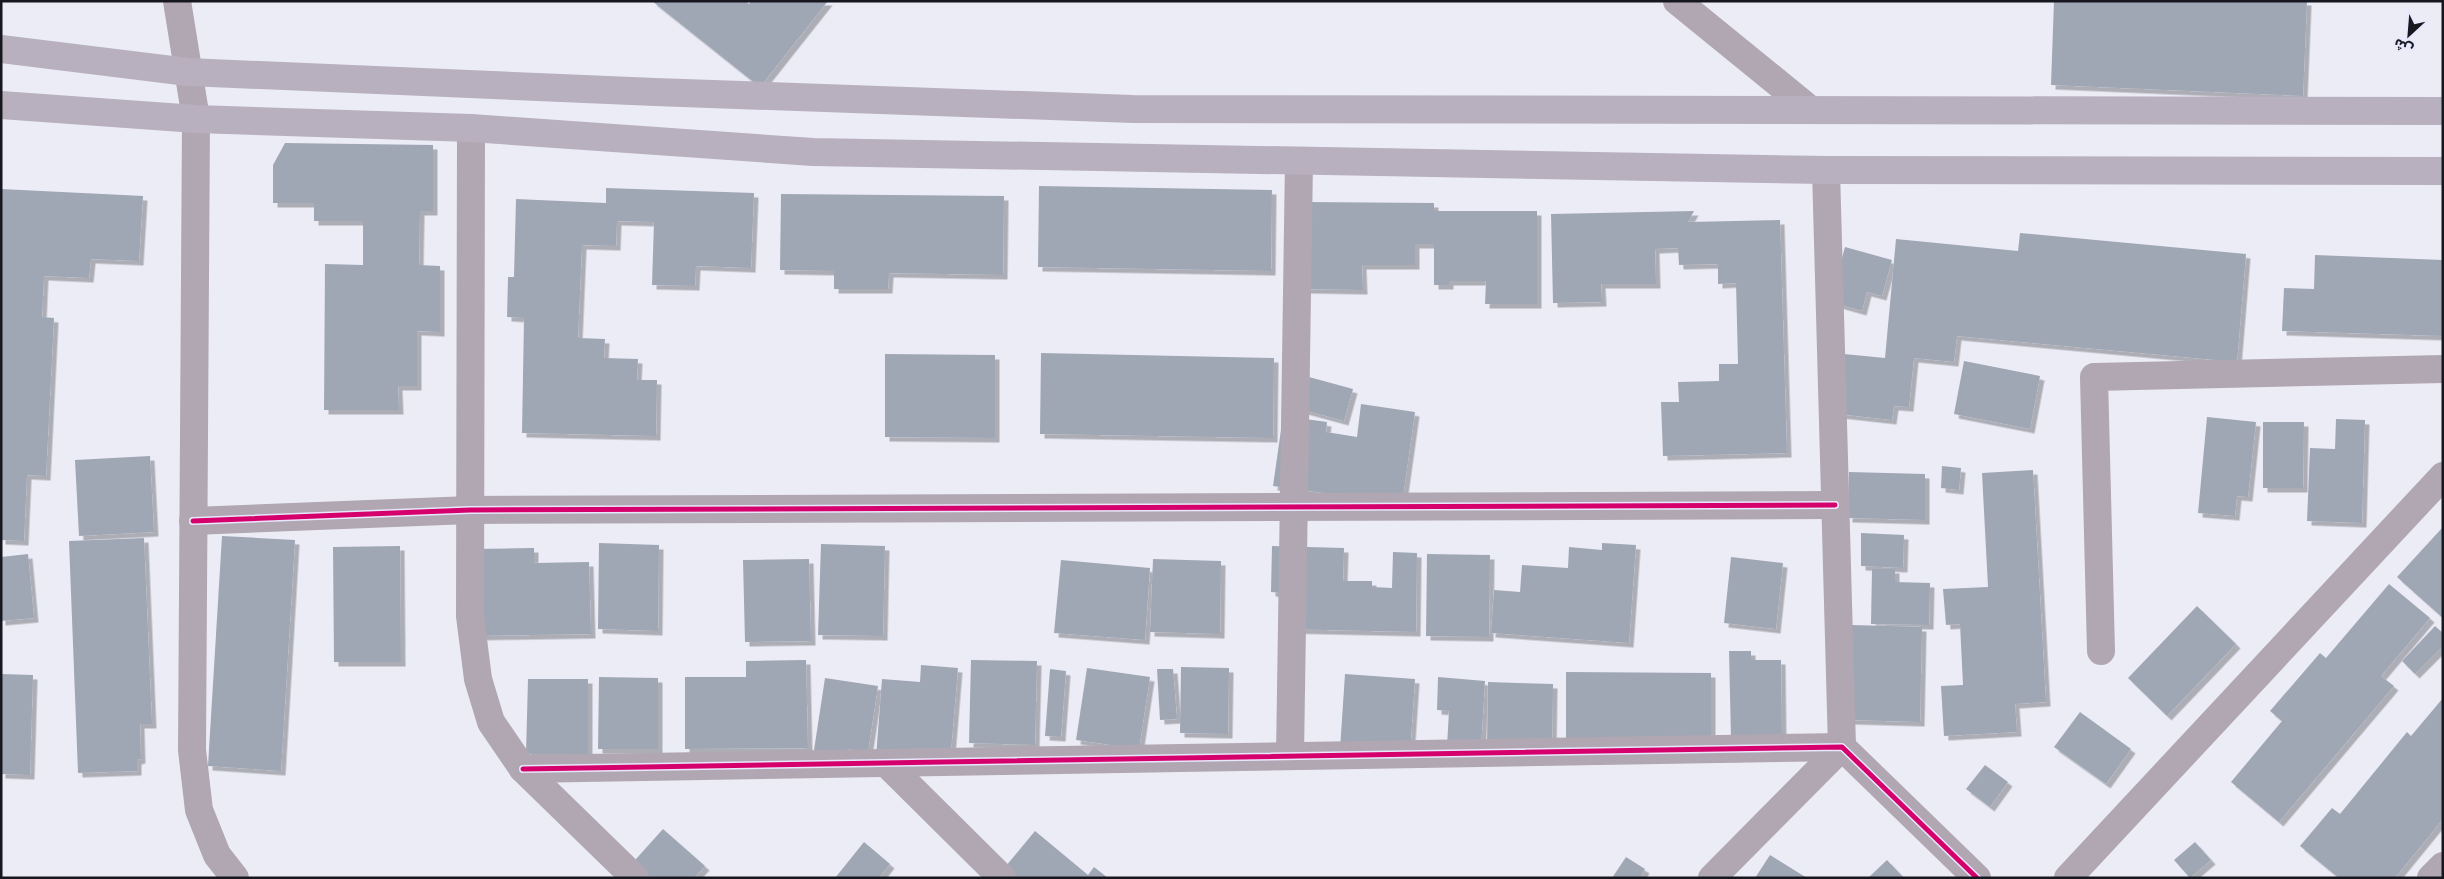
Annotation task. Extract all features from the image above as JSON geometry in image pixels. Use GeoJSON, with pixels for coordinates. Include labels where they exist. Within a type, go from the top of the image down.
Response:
{"type":"FeatureCollection","features":[{"type":"Feature","properties":{"kind":"main road"},"geometry":{"type":"LineString","coordinates":[[1,49],[188,72],[655,92],[1133,109],[2443,111]]}},
{"type":"Feature","properties":{"kind":"main road"},"geometry":{"type":"LineString","coordinates":[[1,105],[196,119],[471,128],[814,152],[1826,170],[2443,171]]}},
{"type":"Feature","properties":{"kind":"street"},"geometry":{"type":"LineString","coordinates":[[177,1],[196,119],[192,750],[199,810],[217,855],[235,878]]}},
{"type":"Feature","properties":{"kind":"street"},"geometry":{"type":"LineString","coordinates":[[1677,1],[1811,110]]}},
{"type":"Feature","properties":{"kind":"street"},"geometry":{"type":"LineString","coordinates":[[471,128],[470,616],[478,679],[491,722],[523,769],[635,878]]}},
{"type":"Feature","properties":{"kind":"street"},"geometry":{"type":"LineString","coordinates":[[1290,756],[1298,161]]}},
{"type":"Feature","properties":{"kind":"street"},"geometry":{"type":"LineString","coordinates":[[1826,170],[1842,748],[1977,878]]}},
{"type":"Feature","properties":{"kind":"street"},"geometry":{"type":"LineString","coordinates":[[2101,651],[2094,377],[2443,369]]}},
{"type":"Feature","properties":{"kind":"street"},"geometry":{"type":"LineString","coordinates":[[2068,878],[2443,476]]}},
{"type":"Feature","properties":{"kind":"street"},"geometry":{"type":"LineString","coordinates":[[193,521],[470,510],[1835,505]]}},
{"type":"Feature","properties":{"kind":"street"},"geometry":{"type":"LineString","coordinates":[[523,769],[1842,748]]}},
{"type":"Feature","properties":{"kind":"street"},"geometry":{"type":"LineString","coordinates":[[1712,878],[1842,748]]}},
{"type":"Feature","properties":{"kind":"street"},"geometry":{"type":"LineString","coordinates":[[886,764],[1002,878]]}},
{"type":"Feature","properties":{"kind":"street"},"geometry":{"type":"LineString","coordinates":[[2431,878],[2443,866]]}},
{"type":"Feature","properties":{"kind":"building"},"geometry":{"type":"Polygon","coordinates":[[[652,1],[746,1],[749,4],[751,1],[828,1],[760,87],[652,1]]]}},
{"type":"Feature","properties":{"kind":"building"},"geometry":{"type":"Polygon","coordinates":[[[2054,1],[2307,1],[2303,96],[2051,85],[2054,1]]]}},
{"type":"Feature","properties":{"kind":"building"},"geometry":{"type":"Polygon","coordinates":[[[285,143],[433,145],[433,211],[420,211],[419,265],[440,266],[440,332],[417,331],[417,386],[398,386],[399,410],[324,410],[325,264],[363,265],[363,221],[314,221],[314,203],[273,203],[273,165],[285,143]]]}},
{"type":"Feature","properties":{"kind":"building"},"geometry":{"type":"Polygon","coordinates":[[[1039,186],[1272,190],[1271,271],[1038,267],[1039,186]]]}},
{"type":"Feature","properties":{"kind":"building"},"geometry":{"type":"Polygon","coordinates":[[[606,188],[754,193],[751,268],[696,266],[695,286],[652,285],[654,222],[617,221],[616,246],[582,245],[578,338],[605,339],[604,358],[638,359],[637,380],[657,380],[656,436],[522,433],[524,318],[507,317],[508,277],[514,277],[516,199],[606,203],[606,188]]]}},
{"type":"Feature","properties":{"kind":"building"},"geometry":{"type":"Polygon","coordinates":[[[1,189],[143,196],[139,261],[91,259],[89,278],[44,276],[42,317],[54,318],[46,476],[27,475],[24,541],[1,540],[1,189]]]}},
{"type":"Feature","properties":{"kind":"building"},"geometry":{"type":"Polygon","coordinates":[[[781,194],[1004,196],[1003,275],[889,273],[888,289],[834,289],[834,271],[780,270],[781,194]]]}},
{"type":"Feature","properties":{"kind":"building"},"geometry":{"type":"Polygon","coordinates":[[[1306,202],[1434,203],[1434,211],[1537,211],[1537,304],[1485,304],[1486,281],[1449,281],[1449,285],[1434,285],[1434,244],[1415,244],[1415,265],[1362,265],[1363,290],[1306,289],[1306,202]]]}},
{"type":"Feature","properties":{"kind":"building"},"geometry":{"type":"Polygon","coordinates":[[[1694,211],[1688,222],[1780,220],[1787,453],[1663,456],[1661,402],[1679,402],[1678,382],[1719,381],[1719,364],[1738,364],[1736,283],[1718,284],[1718,264],[1679,265],[1678,248],[1655,249],[1656,284],[1601,284],[1602,302],[1553,303],[1551,214],[1694,211]]]}},
{"type":"Feature","properties":{"kind":"building"},"geometry":{"type":"Polygon","coordinates":[[[2020,233],[2246,254],[2237,362],[1957,336],[1954,362],[1914,358],[1909,407],[1894,406],[1892,420],[1838,414],[1844,354],[1885,358],[1896,239],[2018,251],[2020,233]]]}},
{"type":"Feature","properties":{"kind":"building"},"geometry":{"type":"Polygon","coordinates":[[[1845,247],[1892,260],[1882,296],[1867,292],[1862,311],[1830,302],[1845,247]]]}},
{"type":"Feature","properties":{"kind":"building"},"geometry":{"type":"Polygon","coordinates":[[[2315,255],[2443,260],[2443,336],[2282,331],[2284,288],[2314,289],[2315,255]]]}},
{"type":"Feature","properties":{"kind":"building"},"geometry":{"type":"Polygon","coordinates":[[[1041,353],[1274,358],[1273,438],[1040,434],[1041,353]]]}},
{"type":"Feature","properties":{"kind":"building"},"geometry":{"type":"Polygon","coordinates":[[[885,354],[995,355],[995,438],[885,437],[885,354]]]}},
{"type":"Feature","properties":{"kind":"building"},"geometry":{"type":"Polygon","coordinates":[[[1964,361],[2040,376],[2030,429],[1954,414],[1964,361]]]}},
{"type":"Feature","properties":{"kind":"building"},"geometry":{"type":"Polygon","coordinates":[[[1309,377],[1353,389],[1344,421],[1300,409],[1309,377]]]}},
{"type":"Feature","properties":{"kind":"building"},"geometry":{"type":"Polygon","coordinates":[[[1361,404],[1415,412],[1402,504],[1273,486],[1283,416],[1327,422],[1326,432],[1357,437],[1361,404]]]}},
{"type":"Feature","properties":{"kind":"building"},"geometry":{"type":"Polygon","coordinates":[[[2207,417],[2256,422],[2248,497],[2237,496],[2235,516],[2198,513],[2207,417]]]}},
{"type":"Feature","properties":{"kind":"building"},"geometry":{"type":"Polygon","coordinates":[[[2336,419],[2365,420],[2362,523],[2307,521],[2310,448],[2335,449],[2336,419]]]}},
{"type":"Feature","properties":{"kind":"building"},"geometry":{"type":"Polygon","coordinates":[[[2263,422],[2304,422],[2303,488],[2263,488],[2263,422]]]}},
{"type":"Feature","properties":{"kind":"building"},"geometry":{"type":"Polygon","coordinates":[[[150,456],[154,532],[79,536],[75,460],[150,456]]]}},
{"type":"Feature","properties":{"kind":"building"},"geometry":{"type":"Polygon","coordinates":[[[1942,466],[1961,468],[1959,490],[1941,488],[1942,466]]]}},
{"type":"Feature","properties":{"kind":"building"},"geometry":{"type":"Polygon","coordinates":[[[2033,470],[2046,702],[2015,704],[2017,732],[1944,736],[1941,686],[1963,685],[1960,624],[1946,625],[1943,589],[1988,587],[1982,473],[2033,470]]]}},
{"type":"Feature","properties":{"kind":"building"},"geometry":{"type":"Polygon","coordinates":[[[1849,472],[1925,474],[1925,520],[1848,518],[1849,472]]]}},
{"type":"Feature","properties":{"kind":"building"},"geometry":{"type":"Polygon","coordinates":[[[2443,527],[2443,618],[2397,577],[2443,527]]]}},
{"type":"Feature","properties":{"kind":"building"},"geometry":{"type":"Polygon","coordinates":[[[1861,533],[1904,535],[1903,568],[1861,566],[1861,533]]]}},
{"type":"Feature","properties":{"kind":"building"},"geometry":{"type":"Polygon","coordinates":[[[222,536],[295,540],[281,771],[208,766],[222,536]]]}},
{"type":"Feature","properties":{"kind":"building"},"geometry":{"type":"Polygon","coordinates":[[[144,538],[152,724],[140,724],[141,759],[137,760],[137,771],[78,773],[69,541],[144,538]]]}},
{"type":"Feature","properties":{"kind":"building"},"geometry":{"type":"Polygon","coordinates":[[[599,543],[659,545],[658,631],[598,629],[599,543]]]}},
{"type":"Feature","properties":{"kind":"building"},"geometry":{"type":"Polygon","coordinates":[[[1602,543],[1636,545],[1629,643],[1491,633],[1494,590],[1520,592],[1522,565],[1568,568],[1569,547],[1602,550],[1602,543]]]}},
{"type":"Feature","properties":{"kind":"building"},"geometry":{"type":"Polygon","coordinates":[[[821,544],[885,546],[883,636],[818,635],[821,544]]]}},
{"type":"Feature","properties":{"kind":"building"},"geometry":{"type":"Polygon","coordinates":[[[400,546],[401,662],[334,662],[333,547],[400,546]]]}},
{"type":"Feature","properties":{"kind":"building"},"geometry":{"type":"Polygon","coordinates":[[[1272,546],[1344,548],[1343,581],[1372,581],[1372,587],[1392,588],[1393,552],[1417,553],[1416,632],[1281,629],[1282,593],[1271,592],[1272,546]]]}},
{"type":"Feature","properties":{"kind":"building"},"geometry":{"type":"Polygon","coordinates":[[[534,548],[534,563],[589,562],[591,634],[472,636],[471,549],[534,548]]]}},
{"type":"Feature","properties":{"kind":"building"},"geometry":{"type":"Polygon","coordinates":[[[28,554],[34,618],[1,621],[1,557],[28,554]]]}},
{"type":"Feature","properties":{"kind":"building"},"geometry":{"type":"Polygon","coordinates":[[[1427,554],[1490,555],[1489,637],[1426,636],[1427,554]]]}},
{"type":"Feature","properties":{"kind":"building"},"geometry":{"type":"Polygon","coordinates":[[[1731,557],[1783,563],[1776,629],[1724,623],[1731,557]]]}},
{"type":"Feature","properties":{"kind":"building"},"geometry":{"type":"Polygon","coordinates":[[[809,559],[811,641],[745,642],[743,560],[809,559]]]}},
{"type":"Feature","properties":{"kind":"building"},"geometry":{"type":"Polygon","coordinates":[[[1153,559],[1221,561],[1220,634],[1150,632],[1153,559]]]}},
{"type":"Feature","properties":{"kind":"building"},"geometry":{"type":"Polygon","coordinates":[[[1061,560],[1150,568],[1145,640],[1054,633],[1061,560]]]}},
{"type":"Feature","properties":{"kind":"building"},"geometry":{"type":"Polygon","coordinates":[[[1872,569],[1895,569],[1895,582],[1930,583],[1929,625],[1871,624],[1872,569]]]}},
{"type":"Feature","properties":{"kind":"building"},"geometry":{"type":"Polygon","coordinates":[[[2389,584],[2430,618],[2381,676],[2394,686],[2279,822],[2231,782],[2282,721],[2270,711],[2320,653],[2326,658],[2389,584]]]}},
{"type":"Feature","properties":{"kind":"building"},"geometry":{"type":"Polygon","coordinates":[[[2197,606],[2236,644],[2167,716],[2128,678],[2197,606]]]}},
{"type":"Feature","properties":{"kind":"building"},"geometry":{"type":"Polygon","coordinates":[[[1852,625],[1922,627],[1920,722],[1850,720],[1852,625]]]}},
{"type":"Feature","properties":{"kind":"building"},"geometry":{"type":"Polygon","coordinates":[[[2435,626],[2443,633],[2443,646],[2415,674],[2402,661],[2435,626]]]}},
{"type":"Feature","properties":{"kind":"building"},"geometry":{"type":"Polygon","coordinates":[[[1729,651],[1751,651],[1751,660],[1781,660],[1782,738],[1731,739],[1729,651]]]}},
{"type":"Feature","properties":{"kind":"building"},"geometry":{"type":"Polygon","coordinates":[[[806,660],[808,748],[685,749],[685,677],[746,677],[746,661],[806,660]]]}},
{"type":"Feature","properties":{"kind":"building"},"geometry":{"type":"Polygon","coordinates":[[[971,660],[1037,661],[1035,745],[969,743],[971,660]]]}},
{"type":"Feature","properties":{"kind":"building"},"geometry":{"type":"Polygon","coordinates":[[[921,665],[958,668],[950,763],[876,757],[882,679],[920,682],[921,665]]]}},
{"type":"Feature","properties":{"kind":"building"},"geometry":{"type":"Polygon","coordinates":[[[1181,667],[1229,668],[1228,734],[1180,733],[1181,667]]]}},
{"type":"Feature","properties":{"kind":"building"},"geometry":{"type":"Polygon","coordinates":[[[1087,668],[1150,677],[1139,749],[1076,740],[1087,668]]]}},
{"type":"Feature","properties":{"kind":"building"},"geometry":{"type":"Polygon","coordinates":[[[1050,669],[1066,671],[1061,737],[1045,736],[1050,669]]]}},
{"type":"Feature","properties":{"kind":"building"},"geometry":{"type":"Polygon","coordinates":[[[1157,669],[1173,669],[1177,719],[1160,720],[1157,669]]]}},
{"type":"Feature","properties":{"kind":"building"},"geometry":{"type":"Polygon","coordinates":[[[1566,672],[1711,673],[1711,753],[1566,752],[1566,672]]]}},
{"type":"Feature","properties":{"kind":"building"},"geometry":{"type":"Polygon","coordinates":[[[1,674],[33,675],[30,775],[1,774],[1,674]]]}},
{"type":"Feature","properties":{"kind":"building"},"geometry":{"type":"Polygon","coordinates":[[[1345,674],[1415,679],[1410,753],[1340,749],[1345,674]]]}},
{"type":"Feature","properties":{"kind":"building"},"geometry":{"type":"Polygon","coordinates":[[[599,677],[658,678],[658,749],[598,749],[599,677]]]}},
{"type":"Feature","properties":{"kind":"building"},"geometry":{"type":"Polygon","coordinates":[[[1438,677],[1485,681],[1481,748],[1447,746],[1449,711],[1437,710],[1438,677]]]}},
{"type":"Feature","properties":{"kind":"building"},"geometry":{"type":"Polygon","coordinates":[[[825,678],[878,686],[868,752],[848,749],[848,755],[814,750],[825,678]]]}},
{"type":"Feature","properties":{"kind":"building"},"geometry":{"type":"Polygon","coordinates":[[[528,679],[588,679],[588,754],[526,754],[528,679]]]}},
{"type":"Feature","properties":{"kind":"building"},"geometry":{"type":"Polygon","coordinates":[[[1488,682],[1553,684],[1552,748],[1487,747],[1488,682]]]}},
{"type":"Feature","properties":{"kind":"building"},"geometry":{"type":"Polygon","coordinates":[[[2443,698],[2443,819],[2395,878],[2339,878],[2300,846],[2332,808],[2340,814],[2407,732],[2411,736],[2443,698]]]}},
{"type":"Feature","properties":{"kind":"building"},"geometry":{"type":"Polygon","coordinates":[[[2080,712],[2131,749],[2106,784],[2054,747],[2080,712]]]}},
{"type":"Feature","properties":{"kind":"building"},"geometry":{"type":"Polygon","coordinates":[[[1985,765],[2008,782],[1990,807],[1966,789],[1985,765]]]}},
{"type":"Feature","properties":{"kind":"building"},"geometry":{"type":"Polygon","coordinates":[[[663,829],[705,866],[694,878],[638,878],[627,869],[663,829]]]}},
{"type":"Feature","properties":{"kind":"building"},"geometry":{"type":"Polygon","coordinates":[[[1035,831],[1088,875],[1094,867],[1108,878],[996,878],[1035,831]]]}},
{"type":"Feature","properties":{"kind":"building"},"geometry":{"type":"Polygon","coordinates":[[[864,842],[890,864],[879,878],[835,878],[864,842]]]}},
{"type":"Feature","properties":{"kind":"building"},"geometry":{"type":"Polygon","coordinates":[[[2195,842],[2211,860],[2190,878],[2174,860],[2195,842]]]}},
{"type":"Feature","properties":{"kind":"building"},"geometry":{"type":"Polygon","coordinates":[[[1770,855],[1807,878],[1755,878],[1770,855]]]}},
{"type":"Feature","properties":{"kind":"building"},"geometry":{"type":"Polygon","coordinates":[[[1626,857],[1645,869],[1640,878],[1612,878],[1626,857]]]}},
{"type":"Feature","properties":{"kind":"building"},"geometry":{"type":"Polygon","coordinates":[[[1887,860],[1904,878],[1868,878],[1887,860]]]}},
{"type":"Feature","properties":{"kind":"cycle path"},"geometry":{"type":"LineString","coordinates":[[193,521],[470,510],[1835,505]]}},
{"type":"Feature","properties":{"kind":"cycle path"},"geometry":{"type":"LineString","coordinates":[[523,769],[1842,747],[1977,878]]}}]}
